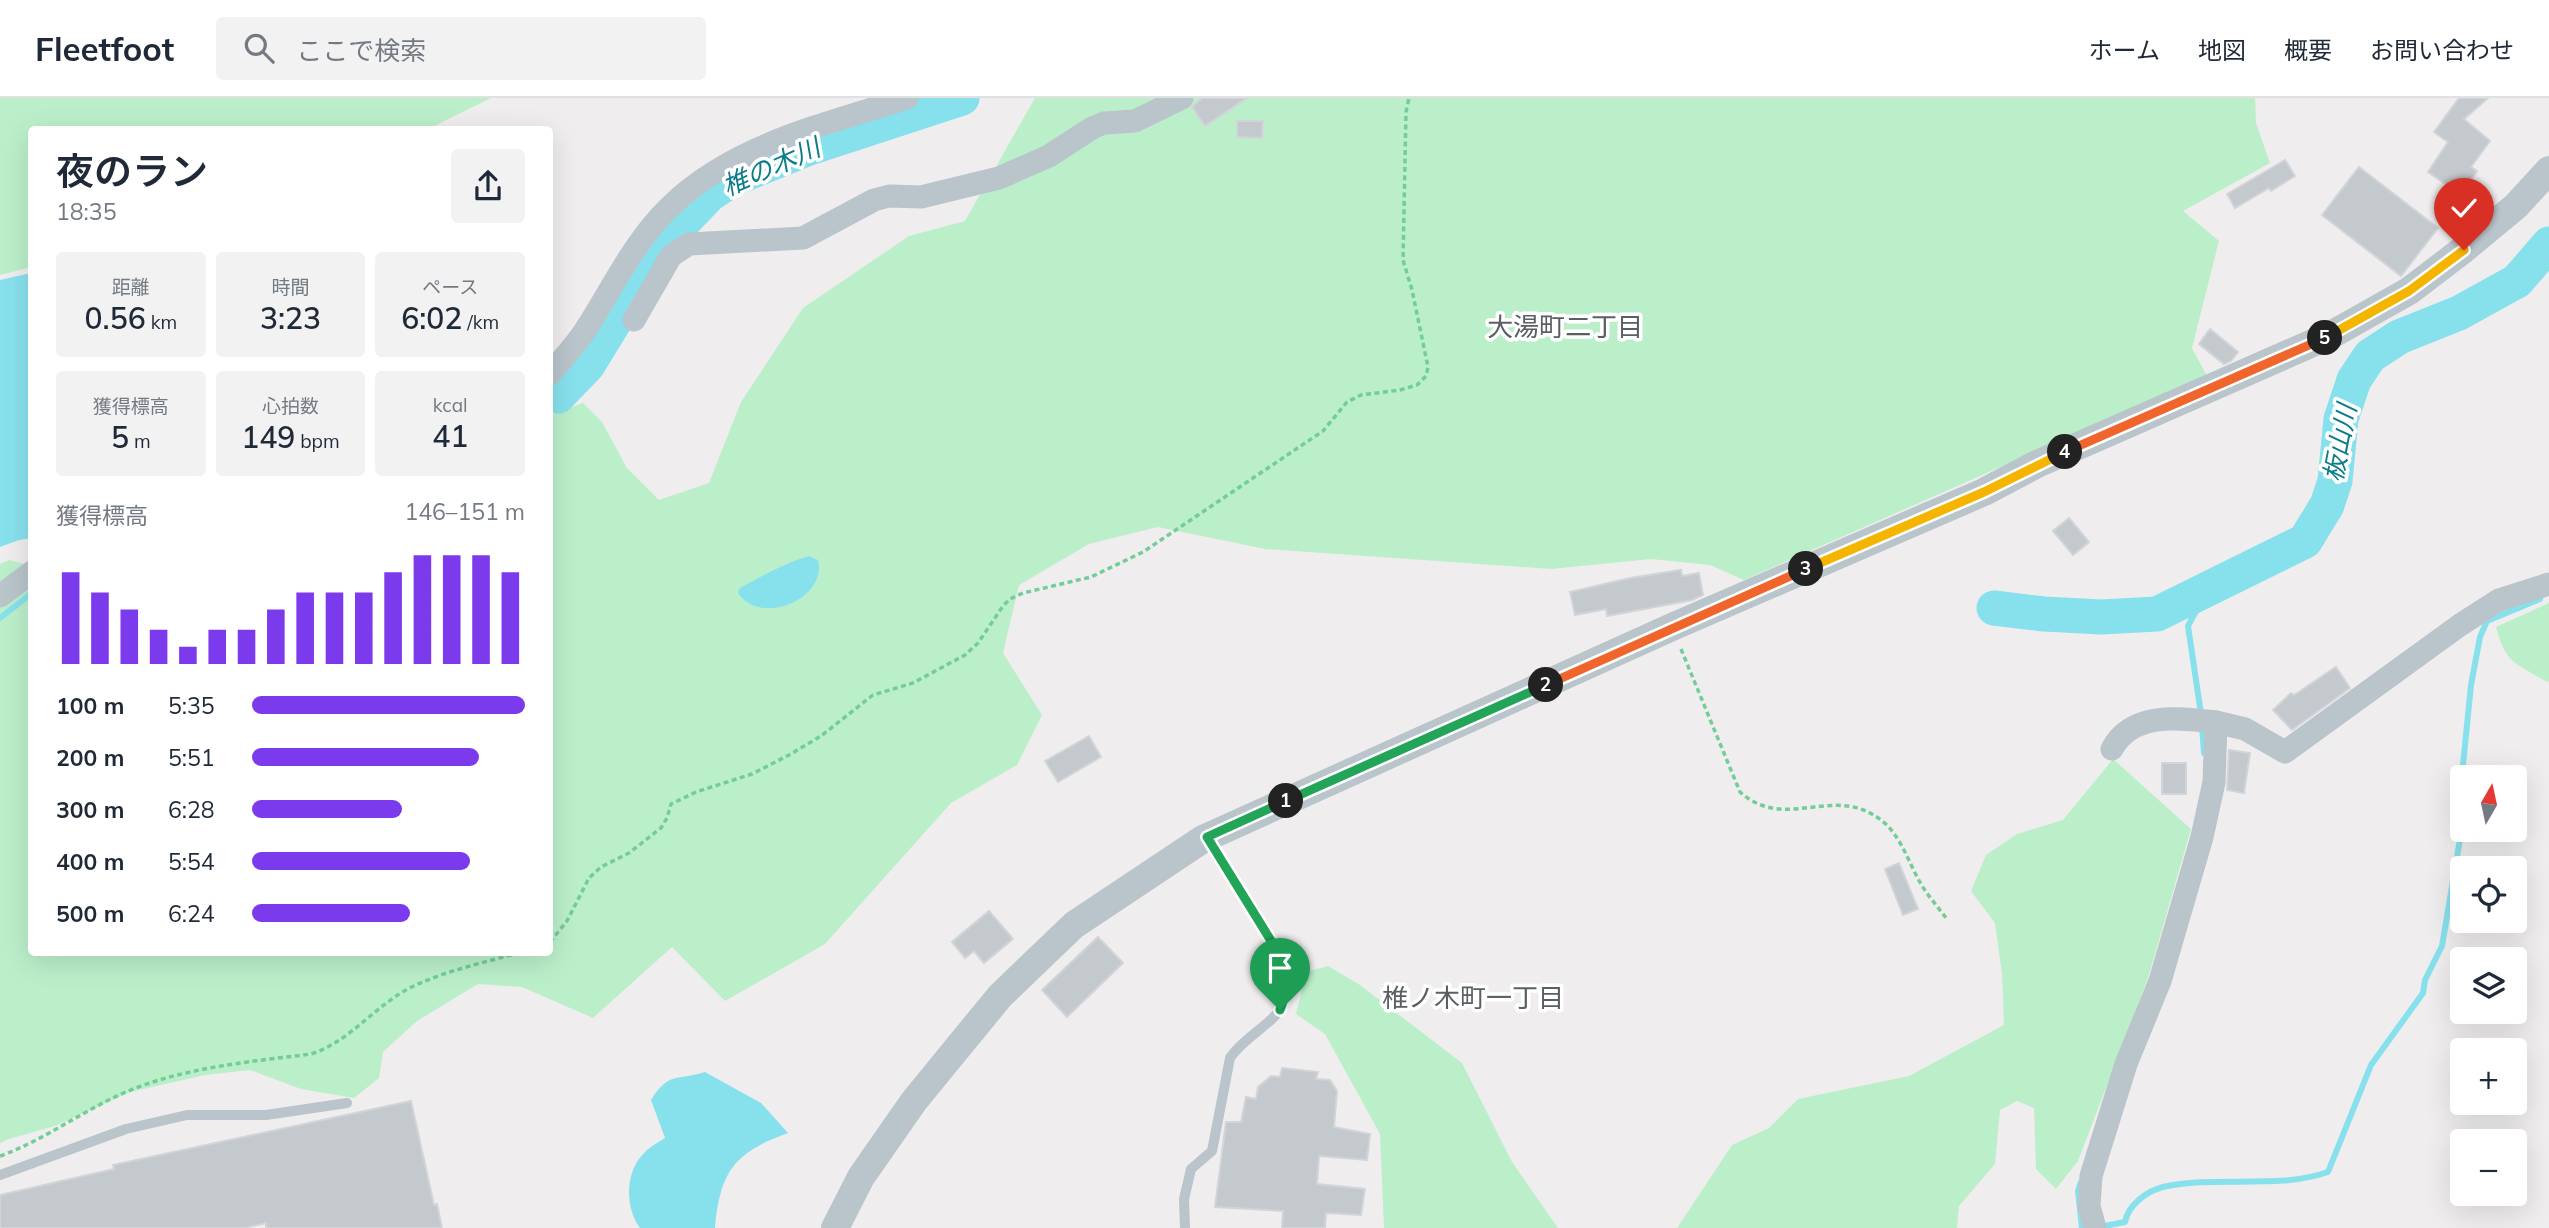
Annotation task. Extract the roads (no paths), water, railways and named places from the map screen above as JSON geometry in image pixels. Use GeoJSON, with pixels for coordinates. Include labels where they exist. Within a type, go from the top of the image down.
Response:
{"type":"FeatureCollection","features":[{"type":"Feature","properties":{"kind":"street"},"geometry":{"type":"LineString","coordinates":[[553,370],[585,331],[642,239],[687,191],[713,171],[782,139],[907,98]]}},
{"type":"Feature","properties":{"kind":"street"},"geometry":{"type":"LineString","coordinates":[[634,320],[671,256],[689,244],[803,237],[874,200],[889,196],[921,197],[999,178],[1049,156],[1092,128],[1104,123],[1135,121],[1182,98]]}},
{"type":"Feature","properties":{"kind":"street"},"geometry":{"type":"LineString","coordinates":[[835,1228],[861,1177],[914,1101],[999,996],[1074,925],[1207,837],[1672,627],[1984,492],[2037,464],[2331,335],[2409,291],[2464,250],[2516,206],[2549,170]]}},
{"type":"Feature","properties":{"kind":"street"},"geometry":{"type":"LineString","coordinates":[[0,596],[28,575]]}},
{"type":"Feature","properties":{"kind":"street"},"geometry":{"type":"LineString","coordinates":[[2112,749],[2116,741],[2131,727],[2150,721],[2180,718],[2245,729],[2284,752],[2460,625],[2499,600],[2549,584]]}},
{"type":"Feature","properties":{"kind":"street"},"geometry":{"type":"LineString","coordinates":[[2095,1228],[2089,1206],[2091,1176],[2126,1064],[2160,981],[2202,838],[2214,782],[2216,722]]}},
{"type":"Feature","properties":{"kind":"lane"},"geometry":{"type":"LineString","coordinates":[[1185,1228],[1184,1199],[1191,1169],[1212,1151],[1230,1058],[1238,1046],[1280,1010],[1288,987],[1289,970],[1207,837]]}},
{"type":"Feature","properties":{"kind":"lane"},"geometry":{"type":"LineString","coordinates":[[0,1175],[126,1129],[187,1115],[266,1115],[347,1103]]}},
{"type":"Feature","properties":{"kind":"water"},"geometry":{"type":"Polygon","coordinates":[[[28,274],[28,538],[0,547],[0,280],[28,274]]]}},
{"type":"Feature","properties":{"kind":"water"},"geometry":{"type":"Polygon","coordinates":[[[809,556],[818,560],[818,574],[813,586],[803,597],[790,604],[761,608],[748,603],[738,593],[740,588],[765,574],[809,556]]]}},
{"type":"Feature","properties":{"kind":"water"},"geometry":{"type":"Polygon","coordinates":[[[705,1072],[761,1103],[788,1133],[755,1148],[734,1166],[721,1192],[715,1228],[640,1228],[629,1199],[631,1178],[639,1159],[648,1149],[665,1138],[651,1100],[663,1085],[674,1078],[705,1072]]]}},
{"type":"Feature","properties":{"kind":"waterway","name":"椎の木川"},"geometry":{"type":"LineString","coordinates":[[553,395],[558,396],[588,365],[646,270],[671,235],[709,195],[733,179],[809,148],[962,98]]}},
{"type":"Feature","properties":{"kind":"waterway","name":"板山川"},"geometry":{"type":"LineString","coordinates":[[1994,608],[2101,617],[2157,614],[2305,541],[2327,505],[2335,481],[2341,419],[2354,380],[2370,356],[2399,337],[2459,313],[2517,281],[2549,244]]}},
{"type":"Feature","properties":{"kind":"waterway"},"geometry":{"type":"LineString","coordinates":[[553,402],[558,396]]}},
{"type":"Feature","properties":{"kind":"waterway"},"geometry":{"type":"LineString","coordinates":[[2201,714],[2188,626],[2203,598],[2237,576]]}},
{"type":"Feature","properties":{"kind":"waterway"},"geometry":{"type":"LineString","coordinates":[[0,618],[28,596]]}},
{"type":"Feature","properties":{"kind":"waterway"},"geometry":{"type":"LineString","coordinates":[[2105,1226],[2125,1222],[2130,1210],[2139,1200],[2163,1187],[2204,1182],[2288,1180],[2328,1172],[2371,1065],[2423,993],[2425,980],[2442,946],[2462,827],[2460,795],[2471,685],[2480,637],[2487,621],[2540,599]]}},
{"type":"Feature","properties":{"kind":"waterway"},"geometry":{"type":"LineString","coordinates":[[2202,726],[2204,753]]}},
{"type":"Feature","properties":{"kind":"waterway"},"geometry":{"type":"LineString","coordinates":[[2081,1182],[2078,1191],[2082,1228]]}},
{"type":"Feature","properties":{"kind":"district","name":"大湯町二丁目"},"geometry":{"type":"Point","coordinates":[1565,327]}},
{"type":"Feature","properties":{"kind":"district","name":"椎ノ木町一丁目"},"geometry":{"type":"Point","coordinates":[1473,998]}}]}
